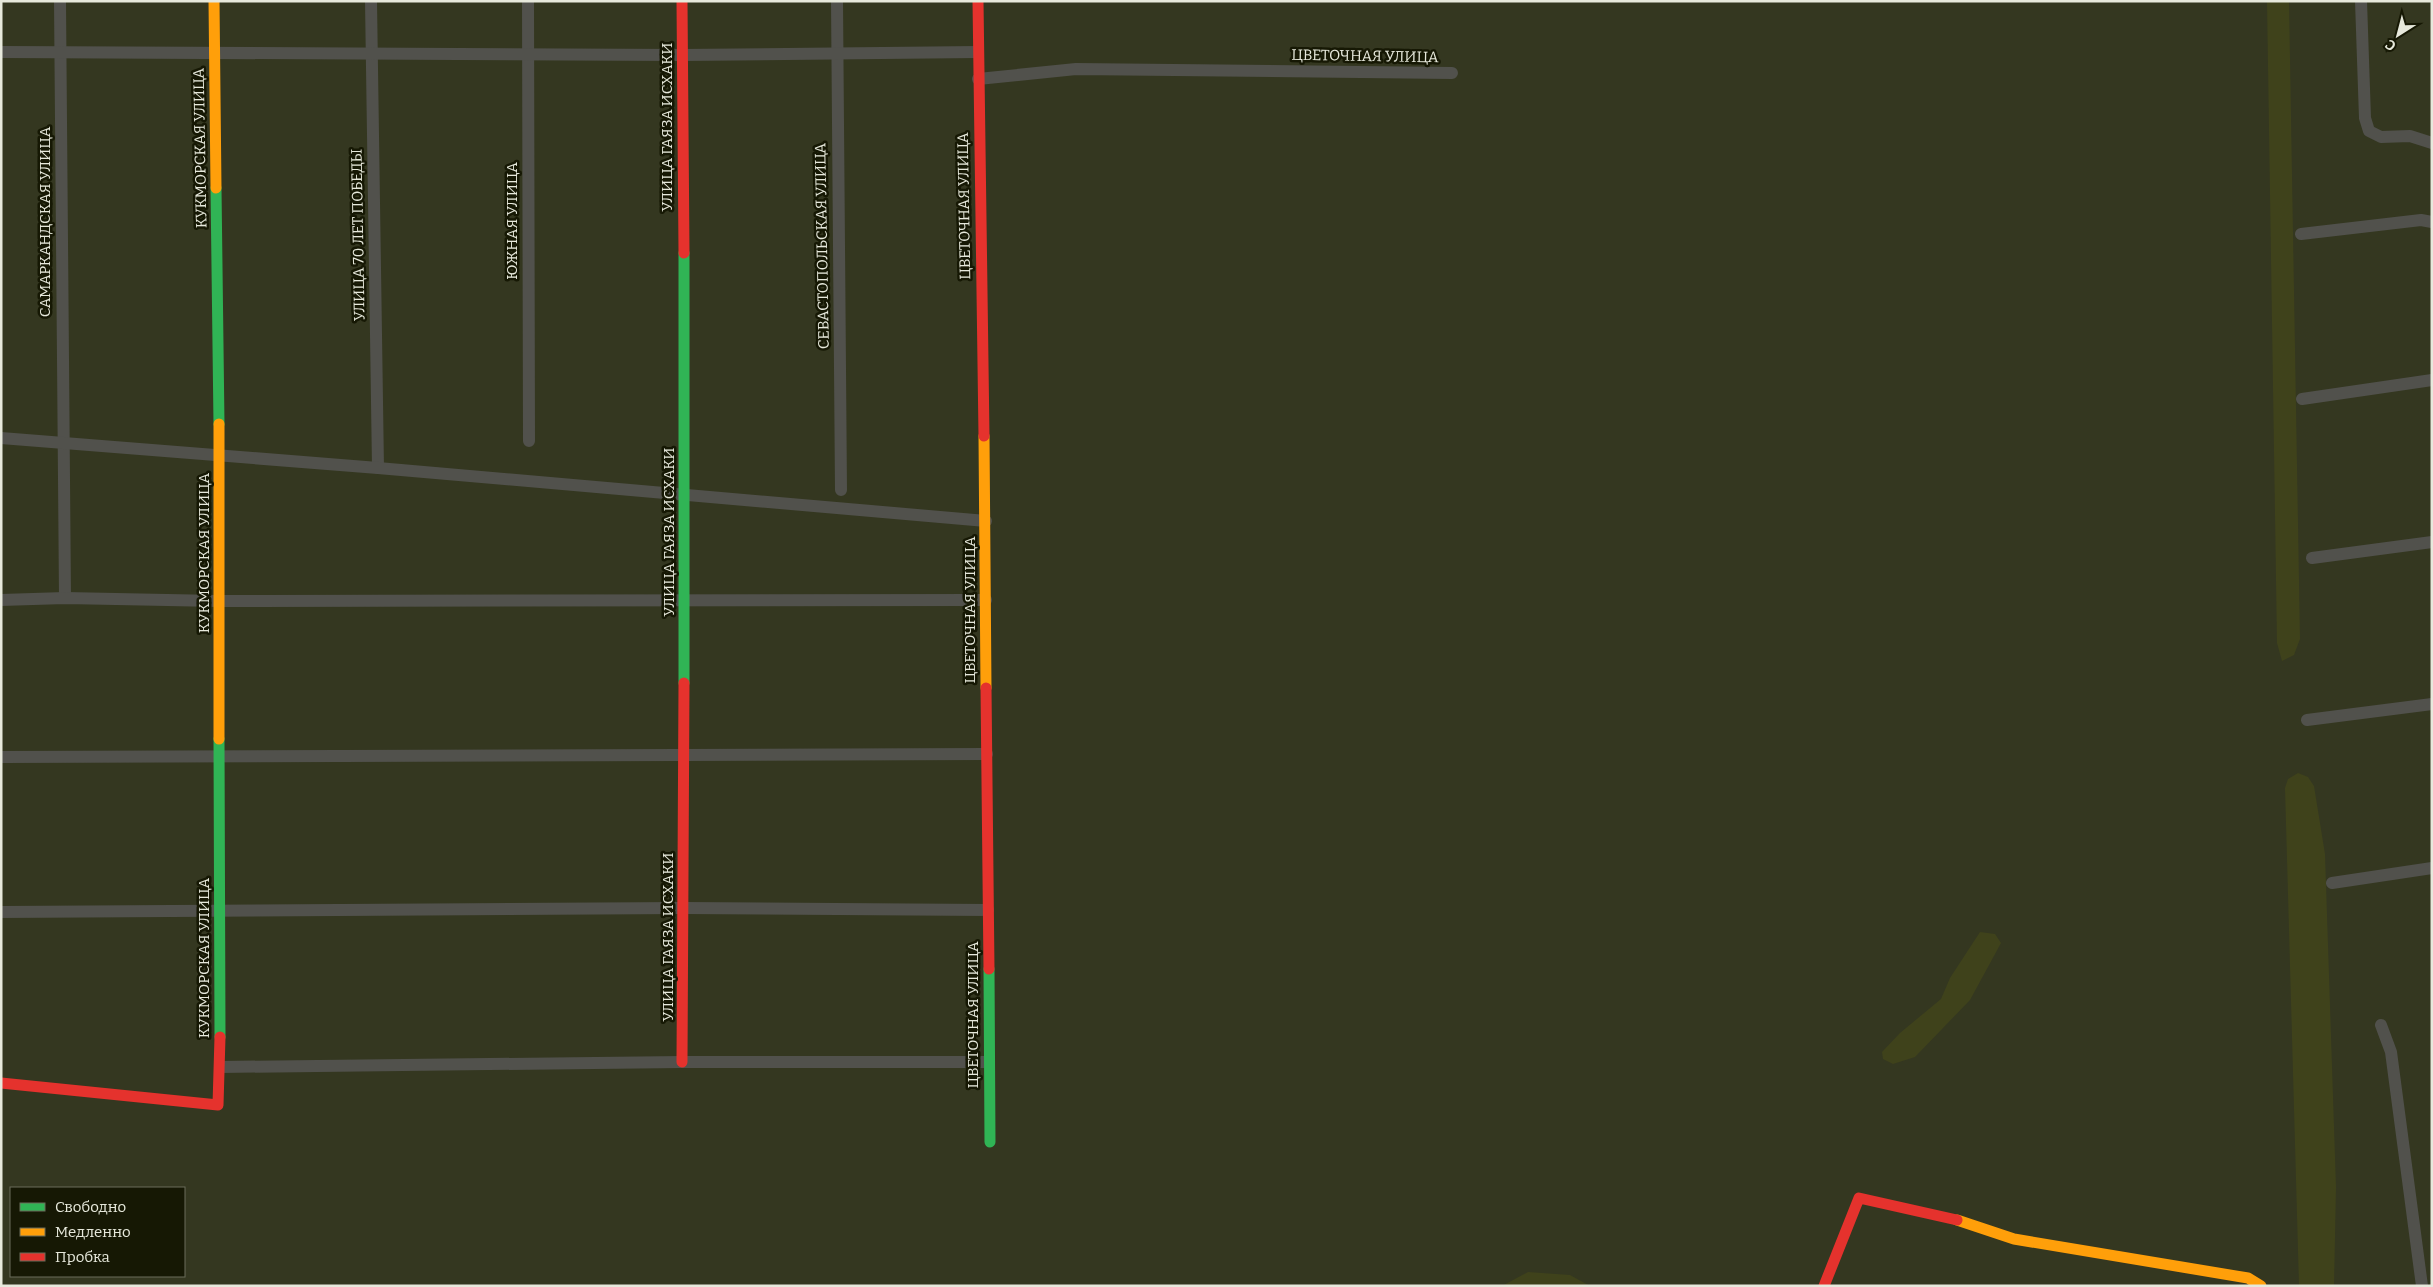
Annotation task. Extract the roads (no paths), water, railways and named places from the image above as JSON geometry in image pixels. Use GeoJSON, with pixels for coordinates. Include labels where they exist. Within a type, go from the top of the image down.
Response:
{"type":"FeatureCollection","features":[{"type":"Feature","properties":{"kind":"street","name":"САМАРКАНДСКАЯ УЛИЦА"},"geometry":{"type":"LineString","coordinates":[[60,1],[65,598]]}},
{"type":"Feature","properties":{"kind":"street","name":"КУКМОРСКАЯ УЛИЦА"},"geometry":{"type":"LineString","coordinates":[[1,1083],[218,1105],[220,1067],[219,456],[214,1]]}},
{"type":"Feature","properties":{"kind":"street","name":"УЛИЦА 70 ЛЕТ ПОБЕДЫ"},"geometry":{"type":"LineString","coordinates":[[371,1],[378,468]]}},
{"type":"Feature","properties":{"kind":"street","name":"ЮЖНАЯ УЛИЦА"},"geometry":{"type":"LineString","coordinates":[[528,1],[529,441]]}},
{"type":"Feature","properties":{"kind":"street","name":"УЛИЦА ГАЯЗА ИСХАКИ"},"geometry":{"type":"LineString","coordinates":[[682,1],[684,496],[682,1062]]}},
{"type":"Feature","properties":{"kind":"street","name":"СЕВАСТОПОЛЬСКАЯ УЛИЦА"},"geometry":{"type":"LineString","coordinates":[[836,1],[841,490]]}},
{"type":"Feature","properties":{"kind":"street","name":"ЦВЕТОЧНАЯ УЛИЦА"},"geometry":{"type":"LineString","coordinates":[[978,1],[986,521],[990,1142]]}},
{"type":"Feature","properties":{"kind":"street"},"geometry":{"type":"LineString","coordinates":[[2362,1],[2365,118],[2369,131],[2382,137],[2410,136],[2432,143]]}},
{"type":"Feature","properties":{"kind":"street"},"geometry":{"type":"LineString","coordinates":[[1,52],[681,55],[978,52]]}},
{"type":"Feature","properties":{"kind":"street","name":"ЦВЕТОЧНАЯ УЛИЦА"},"geometry":{"type":"LineString","coordinates":[[978,79],[1076,69],[1452,73]]}},
{"type":"Feature","properties":{"kind":"street"},"geometry":{"type":"LineString","coordinates":[[2300,234],[2421,220],[2432,222]]}},
{"type":"Feature","properties":{"kind":"street"},"geometry":{"type":"LineString","coordinates":[[2302,399],[2432,380]]}},
{"type":"Feature","properties":{"kind":"street"},"geometry":{"type":"LineString","coordinates":[[1,438],[378,468],[986,521]]}},
{"type":"Feature","properties":{"kind":"street"},"geometry":{"type":"LineString","coordinates":[[2312,558],[2432,542]]}},
{"type":"Feature","properties":{"kind":"street"},"geometry":{"type":"LineString","coordinates":[[1,600],[65,598],[218,601],[986,600]]}},
{"type":"Feature","properties":{"kind":"street"},"geometry":{"type":"LineString","coordinates":[[2307,720],[2432,704]]}},
{"type":"Feature","properties":{"kind":"street"},"geometry":{"type":"LineString","coordinates":[[1,757],[987,754]]}},
{"type":"Feature","properties":{"kind":"street"},"geometry":{"type":"LineString","coordinates":[[2332,884],[2432,868]]}},
{"type":"Feature","properties":{"kind":"street"},"geometry":{"type":"LineString","coordinates":[[1,912],[683,908],[988,910]]}},
{"type":"Feature","properties":{"kind":"street"},"geometry":{"type":"LineString","coordinates":[[2381,1025],[2388,1038],[2391,1052],[2422,1286]]}},
{"type":"Feature","properties":{"kind":"street"},"geometry":{"type":"LineString","coordinates":[[220,1067],[682,1062],[989,1062]]}},
{"type":"Feature","properties":{"kind":"street"},"geometry":{"type":"LineString","coordinates":[[1824,1286],[1858,1198],[1945,1216],[2014,1239],[2248,1278],[2261,1286]]}}]}
